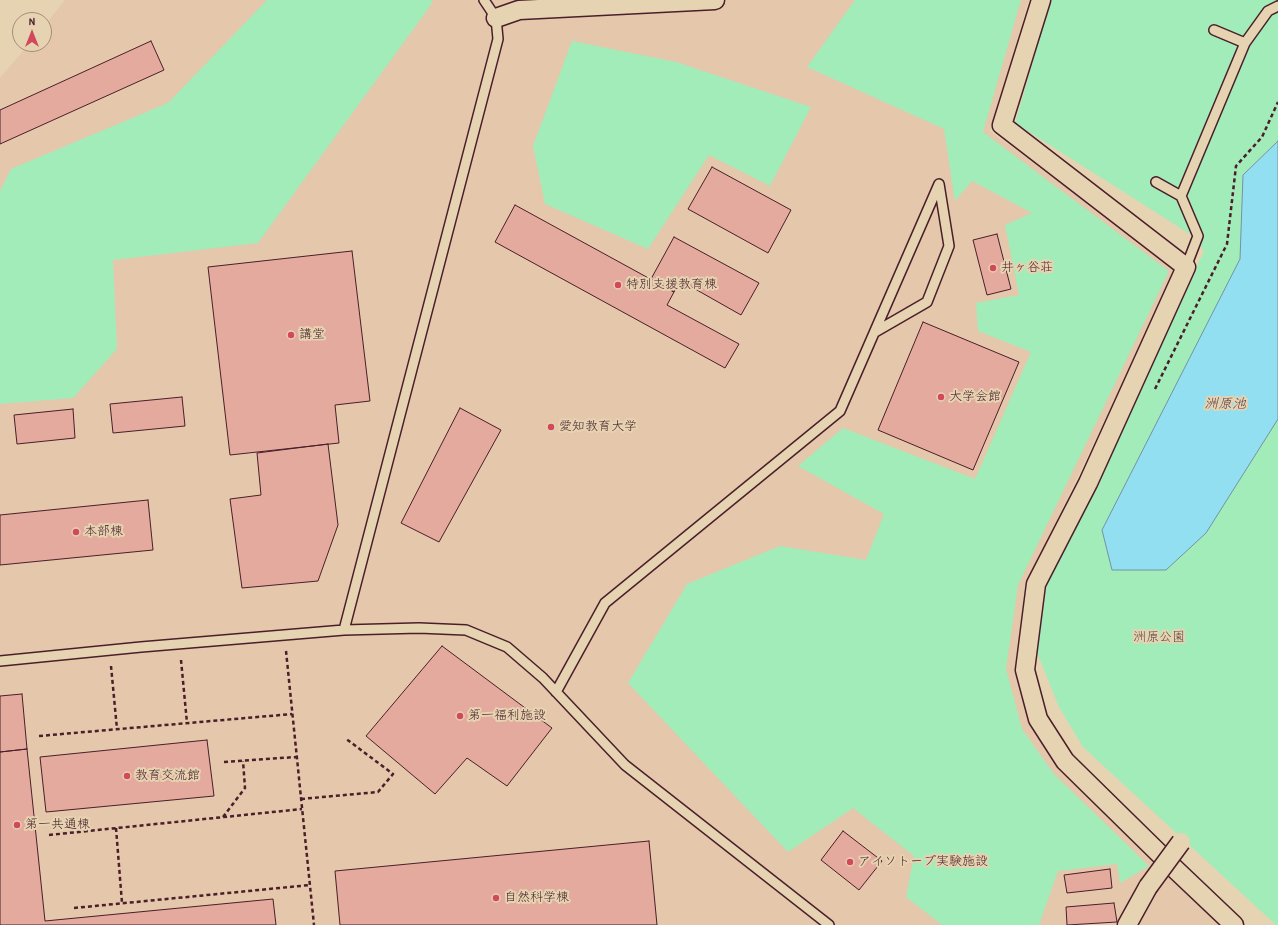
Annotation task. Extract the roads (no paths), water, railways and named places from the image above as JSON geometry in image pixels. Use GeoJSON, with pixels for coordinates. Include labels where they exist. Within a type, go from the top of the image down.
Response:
{"type":"FeatureCollection","features":[{"type":"Feature","properties":{"kind":"street"},"geometry":{"type":"LineString","coordinates":[[496,18],[519,10],[715,0]]}},
{"type":"Feature","properties":{"kind":"street"},"geometry":{"type":"LineString","coordinates":[[1041,0],[1002,125],[1186,267],[1088,483],[1036,584],[1025,670],[1038,719],[1065,761],[1234,925]]}},
{"type":"Feature","properties":{"kind":"street"},"geometry":{"type":"LineString","coordinates":[[1127,925],[1148,887],[1181,842]]}},
{"type":"Feature","properties":{"kind":"lane"},"geometry":{"type":"LineString","coordinates":[[344,630],[498,39],[496,18],[484,0]]}},
{"type":"Feature","properties":{"kind":"lane"},"geometry":{"type":"LineString","coordinates":[[1181,196],[1245,43],[1268,11],[1278,6]]}},
{"type":"Feature","properties":{"kind":"lane"},"geometry":{"type":"LineString","coordinates":[[1214,30],[1245,43]]}},
{"type":"Feature","properties":{"kind":"lane"},"geometry":{"type":"LineString","coordinates":[[1156,182],[1181,196],[1198,236],[1186,267]]}},
{"type":"Feature","properties":{"kind":"lane"},"geometry":{"type":"LineString","coordinates":[[556,692],[605,603],[840,411],[939,184],[949,246],[927,302],[875,332]]}},
{"type":"Feature","properties":{"kind":"lane"},"geometry":{"type":"LineString","coordinates":[[0,661],[284,634],[344,630],[419,628],[466,630],[507,647],[543,678],[626,765],[830,925]]}},
{"type":"Feature","properties":{"kind":"water","name":"洲原池"},"geometry":{"type":"Polygon","coordinates":[[[1278,141],[1278,419],[1206,533],[1166,570],[1112,570],[1102,530],[1240,259],[1243,175],[1278,141]]]}},
{"type":"Feature","properties":{"kind":"place","name":"井ヶ谷荘"},"geometry":{"type":"Point","coordinates":[993,268]}},
{"type":"Feature","properties":{"kind":"place","name":"特別支援教育棟"},"geometry":{"type":"Point","coordinates":[618,285]}},
{"type":"Feature","properties":{"kind":"place","name":"講堂"},"geometry":{"type":"Point","coordinates":[291,335]}},
{"type":"Feature","properties":{"kind":"place","name":"大学会館"},"geometry":{"type":"Point","coordinates":[941,397]}},
{"type":"Feature","properties":{"kind":"place","name":"愛知教育大学"},"geometry":{"type":"Point","coordinates":[551,427]}},
{"type":"Feature","properties":{"kind":"place","name":"本部棟"},"geometry":{"type":"Point","coordinates":[76,532]}},
{"type":"Feature","properties":{"kind":"place","name":"第一福利施設"},"geometry":{"type":"Point","coordinates":[460,716]}},
{"type":"Feature","properties":{"kind":"place","name":"教育交流館"},"geometry":{"type":"Point","coordinates":[127,776]}},
{"type":"Feature","properties":{"kind":"place","name":"第一共通棟"},"geometry":{"type":"Point","coordinates":[17,825]}},
{"type":"Feature","properties":{"kind":"place","name":"アイソトープ実験施設"},"geometry":{"type":"Point","coordinates":[850,862]}},
{"type":"Feature","properties":{"kind":"place","name":"自然科学棟"},"geometry":{"type":"Point","coordinates":[496,898]}},
{"type":"Feature","properties":{"kind":"park label","name":"洲原公園"},"geometry":{"type":"Point","coordinates":[1159,638]}}]}
